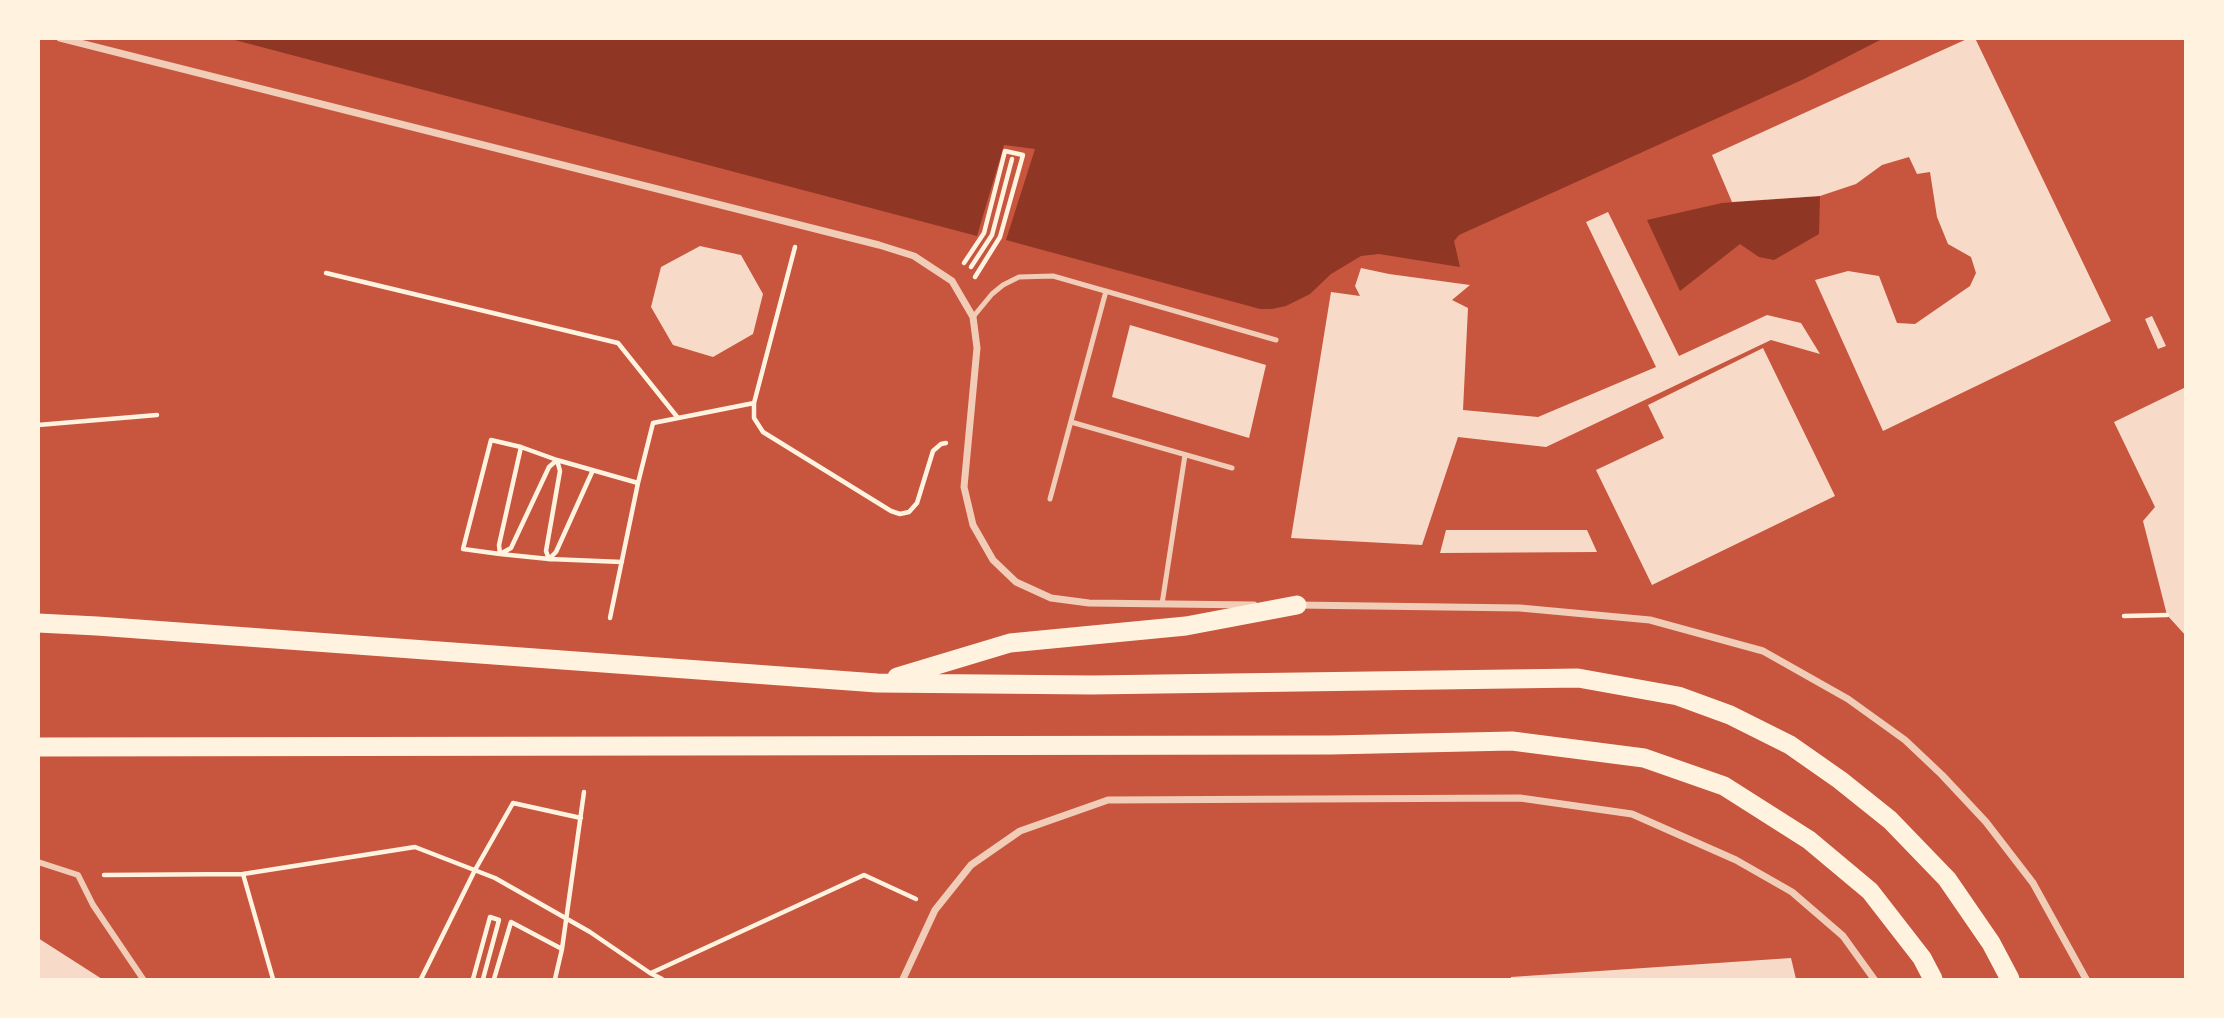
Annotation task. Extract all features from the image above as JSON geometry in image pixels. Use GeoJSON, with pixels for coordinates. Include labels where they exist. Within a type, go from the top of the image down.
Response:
{"type":"FeatureCollection","features":[{"type":"Feature","properties":{"kind":"highway"},"geometry":{"type":"LineString","coordinates":[[877,683],[1010,643],[1186,626],[1297,605]]}},
{"type":"Feature","properties":{"kind":"highway"},"geometry":{"type":"LineString","coordinates":[[38,624],[97,626],[877,683],[1092,685],[1578,678],[1678,696],[1730,715],[1790,745],[1890,820],[1947,879],[1991,943],[2010,979]]}},
{"type":"Feature","properties":{"kind":"highway"},"geometry":{"type":"LineString","coordinates":[[46,747],[1331,745],[1512,741],[1644,758],[1724,786],[1809,841],[1870,891],[1922,958],[1933,979]]}},
{"type":"Feature","properties":{"kind":"street"},"geometry":{"type":"LineString","coordinates":[[60,38],[914,256],[952,281],[973,317],[977,348],[964,487],[973,525],[993,560],[1016,582],[1051,598],[1089,603],[1520,608],[1650,620],[1763,651],[1848,699],[1905,740],[1942,775],[1986,821],[2033,883],[2086,979]]}},
{"type":"Feature","properties":{"kind":"street"},"geometry":{"type":"LineString","coordinates":[[903,979],[935,910],[971,865],[1020,831],[1108,800],[1520,798],[1633,814],[1735,860],[1792,892],[1843,936],[1874,979]]}},
{"type":"Feature","properties":{"kind":"street"},"geometry":{"type":"LineString","coordinates":[[38,862],[78,876],[93,905],[143,979]]}},
{"type":"Feature","properties":{"kind":"lane"},"geometry":{"type":"LineString","coordinates":[[973,317],[1003,285],[1019,277],[1054,276],[1276,340]]}},
{"type":"Feature","properties":{"kind":"lane"},"geometry":{"type":"LineString","coordinates":[[1050,499],[1106,291]]}},
{"type":"Feature","properties":{"kind":"lane"},"geometry":{"type":"LineString","coordinates":[[1071,422],[1232,468]]}},
{"type":"Feature","properties":{"kind":"lane"},"geometry":{"type":"LineString","coordinates":[[1162,604],[1185,455]]}},
{"type":"Feature","properties":{"kind":"path"},"geometry":{"type":"LineString","coordinates":[[952,281],[984,233],[1005,151],[1023,155],[1000,237],[962,298]]}},
{"type":"Feature","properties":{"kind":"path"},"geometry":{"type":"LineString","coordinates":[[957,289],[992,235],[1012,159]]}},
{"type":"Feature","properties":{"kind":"path"},"geometry":{"type":"LineString","coordinates":[[801,226],[754,402],[754,418],[763,432],[900,514],[909,512],[917,503],[933,451],[946,443],[967,449]]}},
{"type":"Feature","properties":{"kind":"path"},"geometry":{"type":"LineString","coordinates":[[326,273],[618,343],[678,418]]}},
{"type":"Feature","properties":{"kind":"path"},"geometry":{"type":"LineString","coordinates":[[610,618],[653,423],[754,402]]}},
{"type":"Feature","properties":{"kind":"path"},"geometry":{"type":"LineString","coordinates":[[38,425],[157,415]]}},
{"type":"Feature","properties":{"kind":"path"},"geometry":{"type":"LineString","coordinates":[[622,562],[549,559],[463,549],[491,440],[638,482]]}},
{"type":"Feature","properties":{"kind":"path"},"geometry":{"type":"LineString","coordinates":[[500,554],[499,545],[521,447]]}},
{"type":"Feature","properties":{"kind":"path"},"geometry":{"type":"LineString","coordinates":[[500,554],[511,548],[549,467],[557,460]]}},
{"type":"Feature","properties":{"kind":"path"},"geometry":{"type":"LineString","coordinates":[[549,559],[546,551],[561,471],[557,460]]}},
{"type":"Feature","properties":{"kind":"path"},"geometry":{"type":"LineString","coordinates":[[549,559],[556,551],[593,470]]}},
{"type":"Feature","properties":{"kind":"path"},"geometry":{"type":"LineString","coordinates":[[2123,616],[2167,615]]}},
{"type":"Feature","properties":{"kind":"path"},"geometry":{"type":"LineString","coordinates":[[555,979],[562,949],[584,792]]}},
{"type":"Feature","properties":{"kind":"path"},"geometry":{"type":"LineString","coordinates":[[421,979],[475,870],[513,803],[581,818]]}},
{"type":"Feature","properties":{"kind":"path"},"geometry":{"type":"LineString","coordinates":[[78,876],[243,874],[415,846],[495,878],[590,932],[662,979]]}},
{"type":"Feature","properties":{"kind":"path"},"geometry":{"type":"LineString","coordinates":[[243,874],[273,979]]}},
{"type":"Feature","properties":{"kind":"path"},"geometry":{"type":"LineString","coordinates":[[650,973],[864,875],[935,910]]}},
{"type":"Feature","properties":{"kind":"path"},"geometry":{"type":"LineString","coordinates":[[473,979],[490,917],[499,920],[483,979]]}},
{"type":"Feature","properties":{"kind":"path"},"geometry":{"type":"LineString","coordinates":[[495,979],[511,922],[562,949]]}},
{"type":"Feature","properties":{"kind":"shaded area"},"geometry":{"type":"Polygon","coordinates":[[[231,39],[1882,39],[1804,79],[1459,235],[1454,241],[1460,267],[1379,254],[1361,256],[1331,274],[1310,294],[1286,306],[1260,309],[1006,240],[1035,149],[1004,145],[977,236],[231,39]]]}},
{"type":"Feature","properties":{"kind":"shaded area"},"geometry":{"type":"Polygon","coordinates":[[[1820,196],[1819,234],[1774,260],[1759,257],[1740,244],[1680,291],[1647,220],[1722,203],[1820,196]]]}},
{"type":"Feature","properties":{"kind":"building"},"geometry":{"type":"Polygon","coordinates":[[[1969,38],[1975,38],[2111,321],[1883,431],[1815,280],[1848,271],[1879,276],[1897,323],[1915,324],[1970,286],[1976,273],[1971,257],[1948,244],[1937,217],[1930,172],[1917,174],[1909,157],[1882,165],[1856,184],[1820,196],[1732,202],[1712,155],[1969,38]]]}},
{"type":"Feature","properties":{"kind":"building"},"geometry":{"type":"Polygon","coordinates":[[[1608,212],[1679,356],[1767,315],[1801,323],[1820,354],[1771,340],[1546,447],[1458,437],[1422,545],[1291,538],[1331,292],[1360,296],[1355,286],[1361,268],[1470,285],[1452,300],[1468,308],[1463,410],[1538,417],[1656,367],[1586,222],[1608,212]]]}},
{"type":"Feature","properties":{"kind":"building"},"geometry":{"type":"Polygon","coordinates":[[[700,246],[741,255],[763,294],[753,334],[713,357],[673,345],[651,307],[661,267],[700,246]]]}},
{"type":"Feature","properties":{"kind":"building"},"geometry":{"type":"Polygon","coordinates":[[[2152,316],[2166,346],[2158,349],[2145,319],[2152,316]]]}},
{"type":"Feature","properties":{"kind":"building"},"geometry":{"type":"Polygon","coordinates":[[[1130,325],[1266,365],[1249,438],[1112,397],[1130,325]]]}},
{"type":"Feature","properties":{"kind":"building"},"geometry":{"type":"Polygon","coordinates":[[[1763,348],[1835,496],[1652,585],[1596,470],[1664,438],[1648,405],[1763,348]]]}},
{"type":"Feature","properties":{"kind":"building"},"geometry":{"type":"Polygon","coordinates":[[[2186,387],[2186,636],[2167,615],[2143,521],[2155,507],[2114,422],[2186,387]]]}},
{"type":"Feature","properties":{"kind":"building"},"geometry":{"type":"Polygon","coordinates":[[[1446,530],[1587,530],[1597,552],[1440,553],[1446,530]]]}},
{"type":"Feature","properties":{"kind":"building"},"geometry":{"type":"Polygon","coordinates":[[[38,938],[102,979],[38,979],[38,938]]]}},
{"type":"Feature","properties":{"kind":"building"},"geometry":{"type":"Polygon","coordinates":[[[1791,958],[1796,979],[1511,979],[1511,977],[1791,958]]]}}]}
